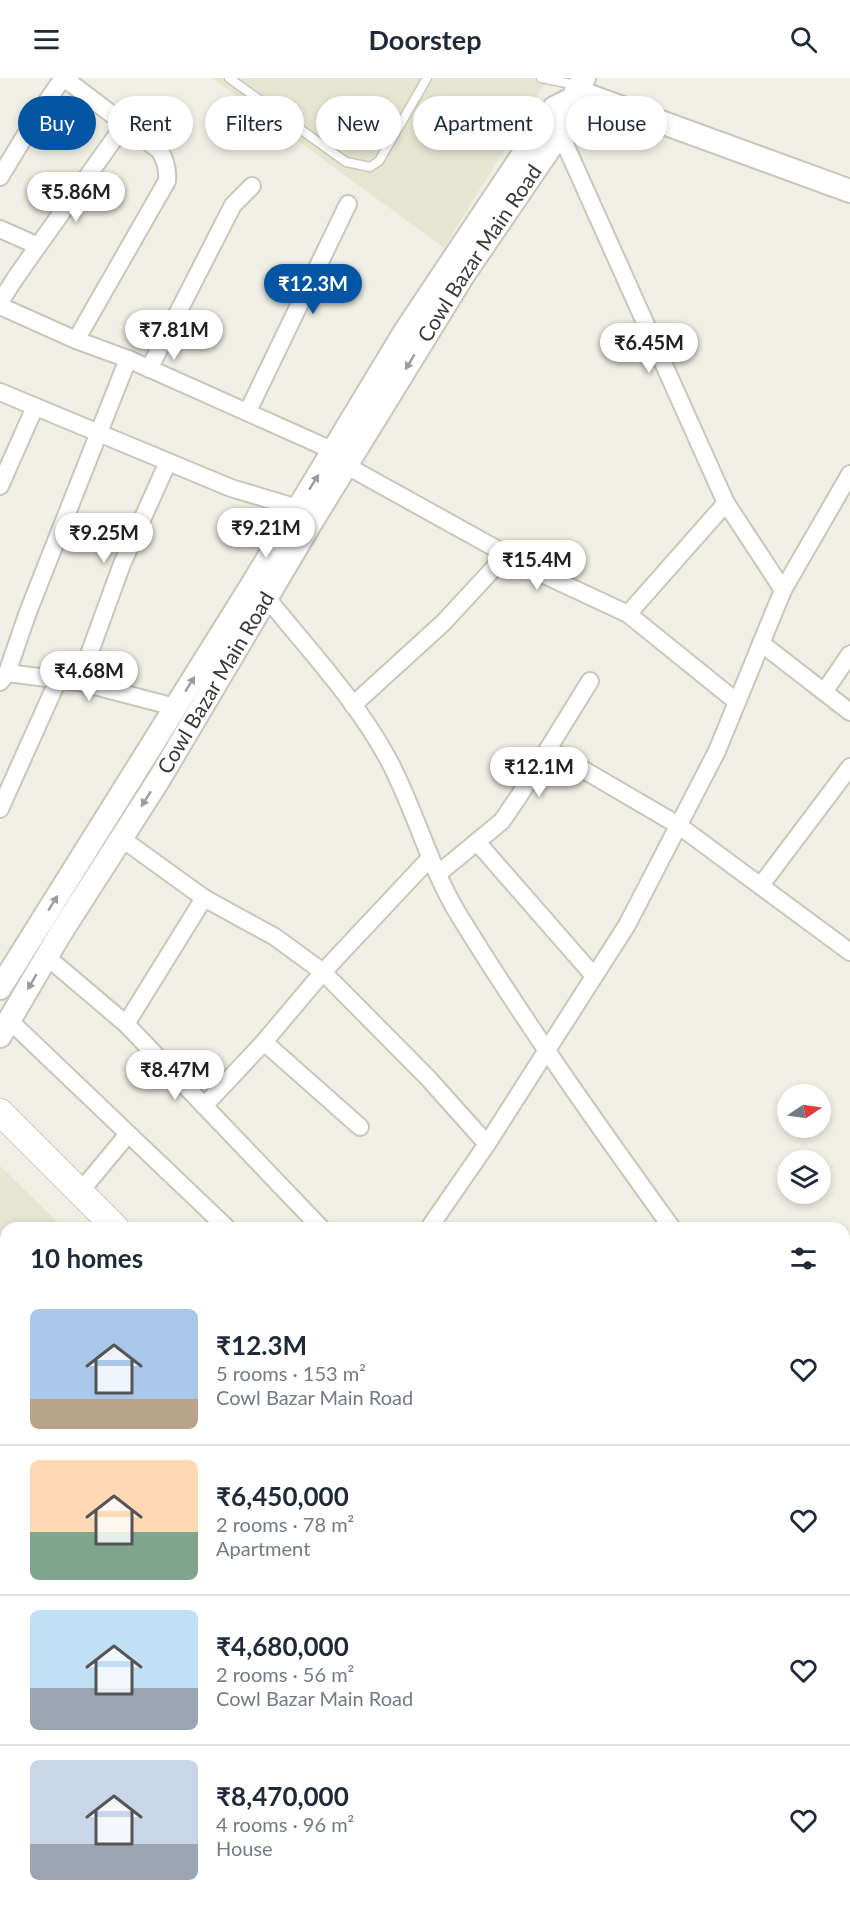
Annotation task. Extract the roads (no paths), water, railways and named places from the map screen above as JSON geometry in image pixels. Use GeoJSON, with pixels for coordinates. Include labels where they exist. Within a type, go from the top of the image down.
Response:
{"type":"FeatureCollection","features":[{"type":"Feature","properties":{"kind":"main road"},"geometry":{"type":"LineString","coordinates":[[0,1112],[110,1222]]}},
{"type":"Feature","properties":{"kind":"street"},"geometry":{"type":"LineString","coordinates":[[0,177],[63,78],[108,113]]}},
{"type":"Feature","properties":{"kind":"street"},"geometry":{"type":"LineString","coordinates":[[578,89],[850,191]]}},
{"type":"Feature","properties":{"kind":"street","name":"Cowl Bazar Main Road"},"geometry":{"type":"LineString","coordinates":[[0,988],[175,707],[258,593],[340,458],[569,120],[578,89]]}},
{"type":"Feature","properties":{"kind":"street","name":"Cowl Bazar Main Road"},"geometry":{"type":"LineString","coordinates":[[5,1028],[158,781],[258,593],[298,508],[340,458],[406,330],[554,108],[578,89]]}},
{"type":"Feature","properties":{"kind":"street"},"geometry":{"type":"LineString","coordinates":[[560,133],[726,503],[783,590]]}},
{"type":"Feature","properties":{"kind":"street"},"geometry":{"type":"LineString","coordinates":[[108,148],[0,304],[76,340],[128,359],[248,411],[340,458],[540,573],[628,614],[737,702]]}},
{"type":"Feature","properties":{"kind":"street"},"geometry":{"type":"LineString","coordinates":[[76,340],[167,181],[168,169],[165,158],[159,150]]}},
{"type":"Feature","properties":{"kind":"street"},"geometry":{"type":"LineString","coordinates":[[149,369],[233,205],[252,186]]}},
{"type":"Feature","properties":{"kind":"street"},"geometry":{"type":"LineString","coordinates":[[248,411],[348,204]]}},
{"type":"Feature","properties":{"kind":"street"},"geometry":{"type":"LineString","coordinates":[[0,229],[38,246]]}},
{"type":"Feature","properties":{"kind":"street"},"geometry":{"type":"LineString","coordinates":[[128,359],[4,677],[79,682],[175,707]]}},
{"type":"Feature","properties":{"kind":"street"},"geometry":{"type":"LineString","coordinates":[[0,392],[231,488],[298,508]]}},
{"type":"Feature","properties":{"kind":"street"},"geometry":{"type":"LineString","coordinates":[[0,486],[35,407]]}},
{"type":"Feature","properties":{"kind":"street"},"geometry":{"type":"LineString","coordinates":[[79,682],[122,564],[168,462]]}},
{"type":"Feature","properties":{"kind":"street"},"geometry":{"type":"LineString","coordinates":[[433,1222],[487,1144],[627,925],[717,751],[783,590],[850,474]]}},
{"type":"Feature","properties":{"kind":"street"},"geometry":{"type":"LineString","coordinates":[[628,614],[726,503]]}},
{"type":"Feature","properties":{"kind":"street"},"geometry":{"type":"LineString","coordinates":[[353,705],[443,623],[507,554]]}},
{"type":"Feature","properties":{"kind":"street"},"geometry":{"type":"LineString","coordinates":[[258,593],[353,705],[387,756],[430,858],[459,915],[547,1051],[668,1222]]}},
{"type":"Feature","properties":{"kind":"street"},"geometry":{"type":"LineString","coordinates":[[761,644],[850,712]]}},
{"type":"Feature","properties":{"kind":"street"},"geometry":{"type":"LineString","coordinates":[[824,692],[850,654]]}},
{"type":"Feature","properties":{"kind":"street"},"geometry":{"type":"LineString","coordinates":[[0,809],[58,681]]}},
{"type":"Feature","properties":{"kind":"street"},"geometry":{"type":"LineString","coordinates":[[439,873],[501,821],[590,681]]}},
{"type":"Feature","properties":{"kind":"street"},"geometry":{"type":"LineString","coordinates":[[548,749],[678,825],[850,951]]}},
{"type":"Feature","properties":{"kind":"street"},"geometry":{"type":"LineString","coordinates":[[761,885],[850,767]]}},
{"type":"Feature","properties":{"kind":"street"},"geometry":{"type":"LineString","coordinates":[[121,838],[204,898],[275,937],[323,972],[428,1078],[487,1144]]}},
{"type":"Feature","properties":{"kind":"street"},"geometry":{"type":"LineString","coordinates":[[477,842],[594,976]]}},
{"type":"Feature","properties":{"kind":"street"},"geometry":{"type":"LineString","coordinates":[[204,1106],[264,1042],[323,972],[430,858]]}},
{"type":"Feature","properties":{"kind":"street"},"geometry":{"type":"LineString","coordinates":[[126,1024],[204,898]]}},
{"type":"Feature","properties":{"kind":"street"},"geometry":{"type":"LineString","coordinates":[[47,957],[126,1024],[315,1222]]}},
{"type":"Feature","properties":{"kind":"street"},"geometry":{"type":"LineString","coordinates":[[5,1028],[128,1134],[221,1222]]}},
{"type":"Feature","properties":{"kind":"street"},"geometry":{"type":"LineString","coordinates":[[264,1042],[360,1127]]}},
{"type":"Feature","properties":{"kind":"street"},"geometry":{"type":"LineString","coordinates":[[80,1192],[128,1134]]}},
{"type":"Feature","properties":{"kind":"lane"},"geometry":{"type":"LineString","coordinates":[[229,78],[346,162],[370,167],[379,161],[426,78]]}},
{"type":"Feature","properties":{"kind":"lane"},"geometry":{"type":"LineString","coordinates":[[542,78],[578,89]]}}]}
